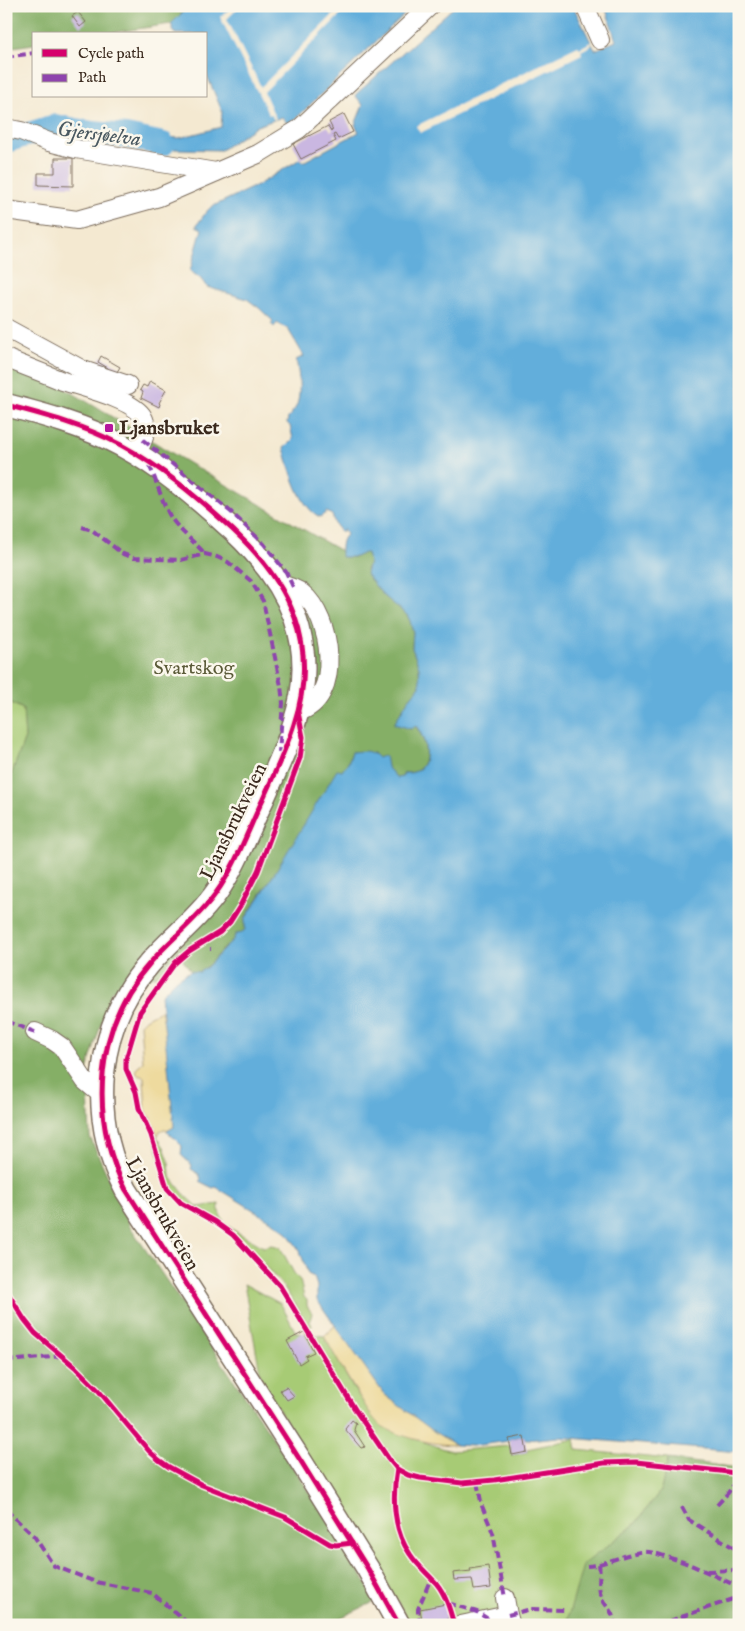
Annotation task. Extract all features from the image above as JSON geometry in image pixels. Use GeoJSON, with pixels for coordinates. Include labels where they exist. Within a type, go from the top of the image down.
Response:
{"type":"FeatureCollection","features":[{"type":"Feature","properties":{"kind":"main road","name":"Ljansbrukveien"},"geometry":{"type":"LineString","coordinates":[[6,405],[87,429],[137,454],[183,486],[220,518],[257,555],[280,584],[297,622],[303,651],[303,684],[298,712],[278,765],[225,879],[203,909],[149,964],[136,980],[120,1008],[113,1023],[107,1048],[102,1096],[109,1147],[113,1162],[126,1190],[302,1462],[364,1562],[399,1625]]}},
{"type":"Feature","properties":{"kind":"street"},"geometry":{"type":"LineString","coordinates":[[6,210],[77,220],[159,197],[258,154],[299,129],[430,6]]}},
{"type":"Feature","properties":{"kind":"street"},"geometry":{"type":"LineString","coordinates":[[585,6],[600,40]]}},
{"type":"Feature","properties":{"kind":"street"},"geometry":{"type":"LineString","coordinates":[[14,129],[49,142],[76,149],[216,172]]}},
{"type":"Feature","properties":{"kind":"street"},"geometry":{"type":"LineString","coordinates":[[6,328],[83,370],[128,385]]}},
{"type":"Feature","properties":{"kind":"street"},"geometry":{"type":"LineString","coordinates":[[6,358],[60,380],[112,397],[137,410],[143,416],[146,431],[137,454]]}},
{"type":"Feature","properties":{"kind":"street"},"geometry":{"type":"LineString","coordinates":[[35,1032],[62,1047],[85,1080],[102,1096]]}},
{"type":"Feature","properties":{"kind":"street"},"geometry":{"type":"LineString","coordinates":[[461,1625],[510,1620],[505,1598]]}},
{"type":"Feature","properties":{"kind":"green space"},"geometry":{"type":"Polygon","coordinates":[[[6,6],[189,6],[171,24],[117,32],[32,32],[32,44],[6,48],[6,6]]]}},
{"type":"Feature","properties":{"kind":"green space","name":"Svartskog"},"geometry":{"type":"Polygon","coordinates":[[[6,353],[192,465],[341,551],[342,557],[356,557],[364,552],[367,553],[370,562],[366,570],[370,579],[383,595],[407,615],[413,632],[412,648],[419,667],[420,686],[408,700],[395,723],[410,729],[415,726],[420,732],[425,748],[425,756],[420,769],[404,773],[403,777],[397,778],[387,767],[385,760],[378,758],[373,753],[352,752],[348,763],[245,918],[245,929],[242,933],[236,934],[231,942],[200,971],[191,971],[179,954],[167,968],[166,972],[111,991],[87,1070],[90,1137],[131,1228],[340,1537],[376,1601],[325,1625],[6,1625],[6,783],[9,781],[25,738],[23,709],[6,700],[6,353]]]}},
{"type":"Feature","properties":{"kind":"green space"},"geometry":{"type":"Polygon","coordinates":[[[6,701],[23,709],[25,738],[9,781],[6,783],[6,701]]]}},
{"type":"Feature","properties":{"kind":"green space"},"geometry":{"type":"Polygon","coordinates":[[[157,1137],[164,1147],[169,1161],[170,1176],[184,1194],[198,1207],[219,1204],[219,1212],[222,1219],[234,1230],[263,1247],[272,1245],[280,1247],[295,1275],[300,1280],[304,1297],[307,1300],[307,1306],[312,1313],[310,1321],[312,1326],[310,1328],[284,1287],[247,1246],[222,1223],[209,1214],[186,1203],[175,1194],[164,1174],[156,1143],[157,1137]]]}},
{"type":"Feature","properties":{"kind":"green space"},"geometry":{"type":"Polygon","coordinates":[[[244,1284],[281,1304],[296,1333],[324,1336],[353,1388],[379,1423],[397,1433],[451,1451],[510,1446],[512,1455],[527,1452],[527,1449],[575,1439],[577,1450],[668,1459],[661,1490],[635,1524],[584,1565],[566,1625],[411,1625],[364,1544],[262,1383],[244,1284]]]}},
{"type":"Feature","properties":{"kind":"green space"},"geometry":{"type":"Polygon","coordinates":[[[668,1459],[739,1468],[739,1625],[566,1625],[583,1565],[635,1524],[661,1490],[668,1459]]]}},
{"type":"Feature","properties":{"kind":"sand"},"geometry":{"type":"Polygon","coordinates":[[[161,1010],[165,1028],[174,1127],[167,1131],[164,1129],[160,1131],[157,1137],[151,1117],[146,1113],[144,1077],[138,1075],[136,1070],[143,1062],[140,1024],[161,1010]]]}},
{"type":"Feature","properties":{"kind":"sand"},"geometry":{"type":"Polygon","coordinates":[[[336,1325],[384,1394],[456,1445],[438,1444],[405,1436],[386,1429],[377,1422],[370,1414],[324,1336],[336,1325]]]}},
{"type":"Feature","properties":{"kind":"water"},"geometry":{"type":"Polygon","coordinates":[[[189,6],[413,6],[289,125],[282,117],[257,126],[221,150],[163,147],[166,137],[179,138],[221,127],[222,111],[208,78],[208,32],[174,32],[171,24],[189,6]]]}},
{"type":"Feature","properties":{"kind":"water"},"geometry":{"type":"Polygon","coordinates":[[[455,6],[573,6],[595,50],[616,41],[605,6],[739,6],[739,1452],[559,1437],[526,1440],[523,1436],[510,1439],[509,1441],[472,1446],[456,1445],[436,1433],[384,1394],[317,1300],[317,1286],[314,1277],[308,1274],[300,1251],[286,1231],[216,1187],[213,1188],[199,1181],[201,1179],[199,1174],[191,1169],[192,1165],[181,1155],[182,1146],[167,1131],[174,1127],[161,995],[185,974],[191,971],[199,972],[207,967],[232,941],[236,934],[242,933],[245,929],[245,919],[337,770],[342,771],[348,763],[352,752],[369,752],[378,758],[385,755],[387,767],[397,778],[402,777],[404,773],[420,769],[424,763],[425,756],[424,740],[416,726],[411,729],[394,724],[408,700],[420,686],[419,667],[412,648],[413,632],[410,621],[407,615],[383,595],[366,574],[369,562],[367,553],[356,557],[341,557],[342,541],[347,534],[343,529],[342,533],[335,524],[332,515],[327,512],[320,517],[306,505],[296,487],[289,466],[284,448],[293,439],[290,426],[287,423],[298,402],[299,395],[296,360],[304,356],[288,329],[277,323],[274,327],[271,324],[273,321],[247,299],[207,287],[200,278],[190,271],[202,229],[196,226],[211,207],[258,185],[300,159],[303,162],[359,132],[355,125],[363,105],[355,95],[455,6]]]}},
{"type":"Feature","properties":{"kind":"pier"},"geometry":{"type":"Polygon","coordinates":[[[233,6],[240,6],[227,19],[261,87],[342,6],[349,6],[264,92],[276,119],[274,120],[271,114],[269,115],[220,17],[233,6]]]}},
{"type":"Feature","properties":{"kind":"pier"},"geometry":{"type":"Polygon","coordinates":[[[591,42],[592,45],[581,51],[582,54],[420,133],[416,126],[578,46],[580,48],[591,42]]]}},
{"type":"Feature","properties":{"kind":"building"},"geometry":{"type":"Polygon","coordinates":[[[78,12],[86,22],[80,27],[72,16],[78,12]]]}},
{"type":"Feature","properties":{"kind":"building"},"geometry":{"type":"Polygon","coordinates":[[[344,114],[353,132],[338,139],[335,134],[333,135],[336,141],[301,159],[293,144],[328,126],[331,131],[333,130],[329,122],[344,114]]]}},
{"type":"Feature","properties":{"kind":"building"},"geometry":{"type":"Polygon","coordinates":[[[55,158],[73,158],[73,186],[38,185],[38,173],[55,173],[55,158]]]}},
{"type":"Feature","properties":{"kind":"building"},"geometry":{"type":"Polygon","coordinates":[[[101,356],[120,367],[115,375],[107,371],[108,368],[98,362],[101,356]]]}},
{"type":"Feature","properties":{"kind":"building"},"geometry":{"type":"Polygon","coordinates":[[[150,381],[166,390],[159,403],[159,407],[141,398],[143,392],[140,390],[143,385],[147,387],[150,381]]]}},
{"type":"Feature","properties":{"kind":"building"},"geometry":{"type":"Polygon","coordinates":[[[304,1332],[314,1352],[305,1356],[307,1359],[299,1364],[287,1341],[304,1332]]]}},
{"type":"Feature","properties":{"kind":"building"},"geometry":{"type":"Polygon","coordinates":[[[286,1387],[294,1396],[287,1400],[280,1390],[286,1387]]]}},
{"type":"Feature","properties":{"kind":"building"},"geometry":{"type":"Polygon","coordinates":[[[352,1420],[356,1423],[354,1430],[365,1447],[361,1448],[345,1429],[352,1420]]]}},
{"type":"Feature","properties":{"kind":"building"},"geometry":{"type":"Polygon","coordinates":[[[524,1436],[527,1452],[512,1455],[509,1439],[524,1436]]]}},
{"type":"Feature","properties":{"kind":"building"},"geometry":{"type":"Polygon","coordinates":[[[488,1566],[491,1588],[474,1590],[472,1579],[454,1580],[453,1573],[471,1571],[470,1569],[488,1566]]]}},
{"type":"Feature","properties":{"kind":"building"},"geometry":{"type":"Polygon","coordinates":[[[446,1604],[449,1623],[423,1625],[420,1609],[446,1604]]]}},
{"type":"Feature","properties":{"kind":"waterway","name":"Gjersjøelva"},"geometry":{"type":"LineString","coordinates":[[6,141],[55,126],[92,133],[126,136],[163,144]]}},
{"type":"Feature","properties":{"kind":"marked path"},"geometry":{"type":"LineString","coordinates":[[6,57],[32,53]]}},
{"type":"Feature","properties":{"kind":"marked path"},"geometry":{"type":"LineString","coordinates":[[143,440],[231,512],[264,544],[286,572],[293,587]]}},
{"type":"Feature","properties":{"kind":"marked path"},"geometry":{"type":"LineString","coordinates":[[149,465],[170,516],[205,554]]}},
{"type":"Feature","properties":{"kind":"marked path"},"geometry":{"type":"LineString","coordinates":[[82,527],[92,530],[123,554],[134,558],[181,560],[205,554],[228,562],[251,581],[263,601],[281,686],[283,703],[279,752]]}},
{"type":"Feature","properties":{"kind":"marked path"},"geometry":{"type":"LineString","coordinates":[[6,1021],[35,1032]]}},
{"type":"Feature","properties":{"kind":"marked path"},"geometry":{"type":"LineString","coordinates":[[6,1361],[63,1356]]}},
{"type":"Feature","properties":{"kind":"marked path"},"geometry":{"type":"LineString","coordinates":[[717,1505],[728,1493],[738,1477]]}},
{"type":"Feature","properties":{"kind":"marked path"},"geometry":{"type":"LineString","coordinates":[[477,1482],[482,1506],[493,1533],[505,1598]]}},
{"type":"Feature","properties":{"kind":"marked path"},"geometry":{"type":"LineString","coordinates":[[682,1507],[689,1520],[739,1551]]}},
{"type":"Feature","properties":{"kind":"marked path"},"geometry":{"type":"LineString","coordinates":[[6,1510],[34,1536],[54,1566],[96,1582],[152,1593],[190,1625]]}},
{"type":"Feature","properties":{"kind":"marked path"},"geometry":{"type":"LineString","coordinates":[[587,1566],[600,1564],[633,1553],[651,1552],[686,1563],[739,1587]]}},
{"type":"Feature","properties":{"kind":"marked path"},"geometry":{"type":"LineString","coordinates":[[599,1564],[600,1592],[611,1611],[615,1625]]}},
{"type":"Feature","properties":{"kind":"marked path"},"geometry":{"type":"LineString","coordinates":[[707,1571],[739,1570]]}},
{"type":"Feature","properties":{"kind":"marked path"},"geometry":{"type":"LineString","coordinates":[[421,1625],[418,1609],[431,1578]]}},
{"type":"Feature","properties":{"kind":"marked path"},"geometry":{"type":"LineString","coordinates":[[658,1625],[739,1597]]}},
{"type":"Feature","properties":{"kind":"marked path"},"geometry":{"type":"LineString","coordinates":[[448,1603],[477,1612],[488,1619]]}},
{"type":"Feature","properties":{"kind":"marked path"},"geometry":{"type":"LineString","coordinates":[[508,1615],[531,1609],[565,1610]]}},
{"type":"Feature","properties":{"kind":"cycle path"},"geometry":{"type":"LineString","coordinates":[[6,405],[50,417],[93,432],[121,445],[165,473],[206,506],[253,551],[271,572],[285,594],[295,618],[301,642],[304,668],[301,695],[294,724],[276,771],[230,871],[216,893],[209,903],[150,963],[132,988],[118,1014],[108,1043],[103,1072],[102,1102],[106,1132],[114,1162],[126,1190],[302,1463],[368,1569],[399,1625]]}},
{"type":"Feature","properties":{"kind":"cycle path"},"geometry":{"type":"LineString","coordinates":[[298,712],[303,737],[300,758],[258,871],[230,922],[220,932],[189,951],[175,963],[140,1012],[126,1059],[126,1069],[136,1092],[139,1108],[151,1135],[167,1188],[181,1203],[215,1222],[233,1235],[280,1286],[356,1411],[388,1458],[397,1469],[408,1475],[462,1483],[604,1463],[636,1462],[735,1473],[739,1478]]}},
{"type":"Feature","properties":{"kind":"cycle path"},"geometry":{"type":"LineString","coordinates":[[6,1290],[35,1333],[75,1367],[98,1390],[149,1451],[159,1460],[202,1485],[285,1517],[330,1544],[352,1543]]}},
{"type":"Feature","properties":{"kind":"cycle path"},"geometry":{"type":"LineString","coordinates":[[397,1469],[394,1502],[400,1535],[413,1558],[436,1583],[449,1608],[454,1625]]}},
{"type":"Feature","properties":{"kind":"place","name":"Ljansbruket"},"geometry":{"type":"Point","coordinates":[109,428]}}]}
